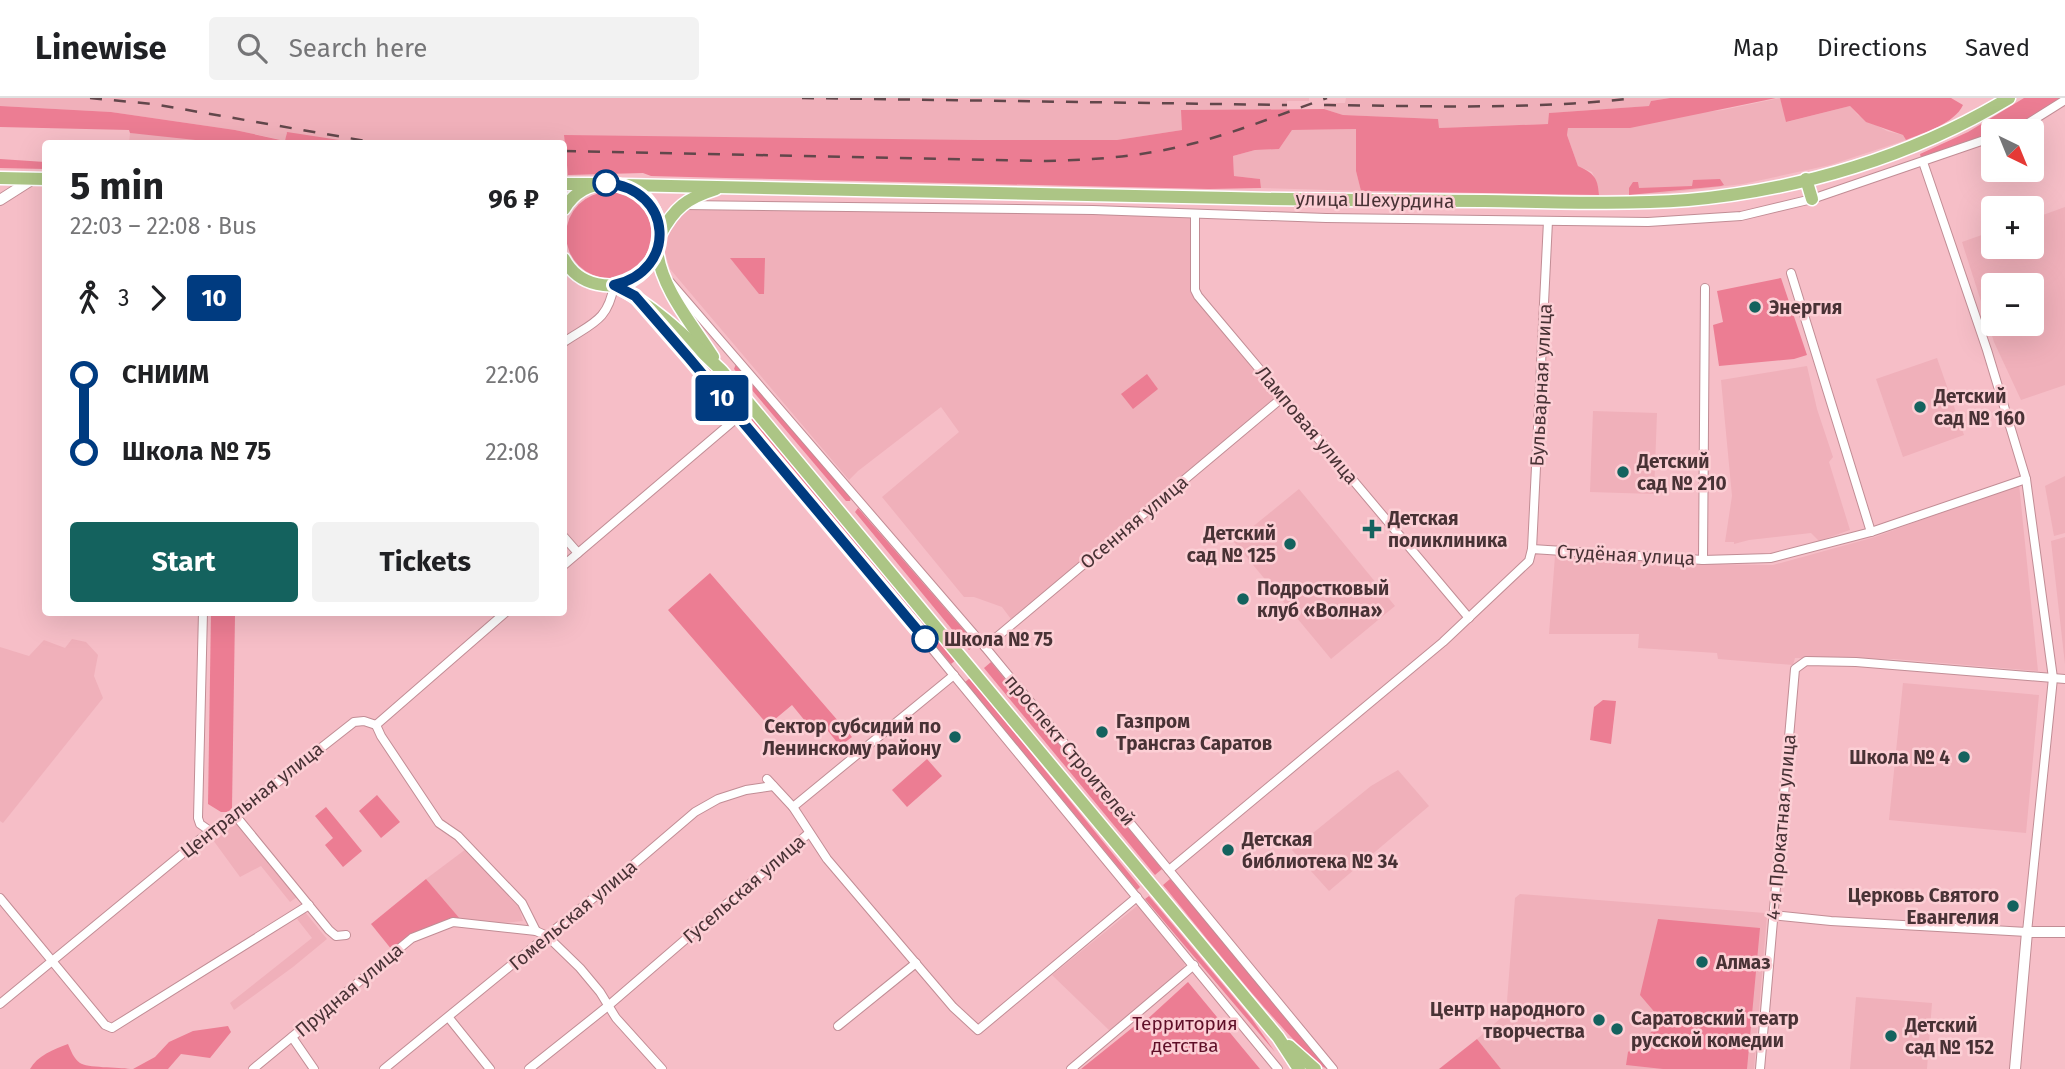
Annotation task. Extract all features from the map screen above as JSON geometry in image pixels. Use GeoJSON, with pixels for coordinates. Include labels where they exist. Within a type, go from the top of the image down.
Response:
{"type":"FeatureCollection","features":[{"type":"Feature","properties":{"kind":"main road","name":"улица Шехурдина"},"geometry":{"type":"LineString","coordinates":[[596,184],[1302,200],[1620,203],[1690,200],[1740,193],[1856,166],[1908,149],[1965,124],[2009,98]]}},
{"type":"Feature","properties":{"kind":"main road"},"geometry":{"type":"LineString","coordinates":[[0,178],[39,179]]}},
{"type":"Feature","properties":{"kind":"main road"},"geometry":{"type":"LineString","coordinates":[[1806,179],[1812,199]]}},
{"type":"Feature","properties":{"kind":"main road"},"geometry":{"type":"LineString","coordinates":[[567,184],[596,184]]}},
{"type":"Feature","properties":{"kind":"main road"},"geometry":{"type":"LineString","coordinates":[[567,206],[578,193],[596,184]]}},
{"type":"Feature","properties":{"kind":"main road"},"geometry":{"type":"LineString","coordinates":[[623,185],[635,190],[649,203],[657,218],[660,236]]}},
{"type":"Feature","properties":{"kind":"main road","name":"улица Шехурдина"},"geometry":{"type":"LineString","coordinates":[[681,204],[723,187]]}},
{"type":"Feature","properties":{"kind":"main road"},"geometry":{"type":"LineString","coordinates":[[614,285],[638,276],[650,264],[668,220],[681,204]]}},
{"type":"Feature","properties":{"kind":"main road","name":"проспект Строителей"},"geometry":{"type":"LineString","coordinates":[[657,250],[665,277],[722,371]]}},
{"type":"Feature","properties":{"kind":"main road","name":"проспект Строителей"},"geometry":{"type":"LineString","coordinates":[[567,266],[591,283],[614,285],[635,296],[668,321],[722,371],[1278,1037],[1298,1069]]}},
{"type":"Feature","properties":{"kind":"main road","name":"проспект Строителей"},"geometry":{"type":"LineString","coordinates":[[1278,1037],[1315,1069]]}},
{"type":"Feature","properties":{"kind":"street"},"geometry":{"type":"LineString","coordinates":[[2035,119],[2065,100]]}},
{"type":"Feature","properties":{"kind":"street"},"geometry":{"type":"LineString","coordinates":[[681,204],[713,207],[1093,210],[1195,215],[1648,222],[1741,216],[1812,199],[1981,140]]}},
{"type":"Feature","properties":{"kind":"street"},"geometry":{"type":"LineString","coordinates":[[1923,162],[1987,350],[2026,479],[2053,678],[2015,1069]]}},
{"type":"Feature","properties":{"kind":"street"},"geometry":{"type":"LineString","coordinates":[[0,200],[39,179]]}},
{"type":"Feature","properties":{"kind":"street","name":"Ламповая улица"},"geometry":{"type":"LineString","coordinates":[[1195,215],[1195,290],[1198,296],[1469,618]]}},
{"type":"Feature","properties":{"kind":"street","name":"Бульварная улица"},"geometry":{"type":"LineString","coordinates":[[1532,549],[1548,221]]}},
{"type":"Feature","properties":{"kind":"street"},"geometry":{"type":"LineString","coordinates":[[1791,273],[1871,532]]}},
{"type":"Feature","properties":{"kind":"street","name":"проспект Строителей"},"geometry":{"type":"LineString","coordinates":[[665,277],[701,315],[985,647],[1333,1069]]}},
{"type":"Feature","properties":{"kind":"street"},"geometry":{"type":"LineString","coordinates":[[567,340],[603,315],[611,306],[614,285]]}},
{"type":"Feature","properties":{"kind":"street"},"geometry":{"type":"LineString","coordinates":[[1703,559],[1705,288]]}},
{"type":"Feature","properties":{"kind":"street","name":"проспект Строителей"},"geometry":{"type":"LineString","coordinates":[[635,296],[954,675],[1278,1069]]}},
{"type":"Feature","properties":{"kind":"street","name":"Осенняя улица"},"geometry":{"type":"LineString","coordinates":[[985,647],[1283,397]]}},
{"type":"Feature","properties":{"kind":"street"},"geometry":{"type":"LineString","coordinates":[[567,563],[738,417]]}},
{"type":"Feature","properties":{"kind":"street","name":"Студёная улица"},"geometry":{"type":"LineString","coordinates":[[1169,870],[1469,618],[1529,561],[1532,549],[1703,559],[1771,558],[1871,532],[2026,479]]}},
{"type":"Feature","properties":{"kind":"street"},"geometry":{"type":"LineString","coordinates":[[567,541],[578,554]]}},
{"type":"Feature","properties":{"kind":"street"},"geometry":{"type":"LineString","coordinates":[[203,616],[198,818],[200,824],[210,831]]}},
{"type":"Feature","properties":{"kind":"street"},"geometry":{"type":"LineString","coordinates":[[501,616],[376,725],[439,823],[458,836],[522,903],[536,931]]}},
{"type":"Feature","properties":{"kind":"street","name":"4-я Прокатная улица"},"geometry":{"type":"LineString","coordinates":[[1760,1069],[1795,669],[1807,662],[1856,662],[2053,678]]}},
{"type":"Feature","properties":{"kind":"street","name":"Гусельская улица"},"geometry":{"type":"LineString","coordinates":[[528,1069],[608,1006],[809,833],[793,807],[954,675]]}},
{"type":"Feature","properties":{"kind":"street"},"geometry":{"type":"LineString","coordinates":[[2053,678],[2065,679]]}},
{"type":"Feature","properties":{"kind":"street","name":"Центральная улица"},"geometry":{"type":"LineString","coordinates":[[0,1004],[210,831],[218,829],[354,722],[364,721],[376,725]]}},
{"type":"Feature","properties":{"kind":"street","name":"Гомельская улица"},"geometry":{"type":"LineString","coordinates":[[384,1069],[695,812],[718,799],[770,782],[793,807]]}},
{"type":"Feature","properties":{"kind":"street"},"geometry":{"type":"LineString","coordinates":[[235,816],[336,936],[346,935]]}},
{"type":"Feature","properties":{"kind":"street"},"geometry":{"type":"LineString","coordinates":[[809,833],[827,859],[916,963],[965,1020],[978,1030],[1137,897]]}},
{"type":"Feature","properties":{"kind":"street"},"geometry":{"type":"LineString","coordinates":[[0,898],[105,1025],[112,1028],[309,905]]}},
{"type":"Feature","properties":{"kind":"street"},"geometry":{"type":"LineString","coordinates":[[1772,915],[1831,921],[2065,932]]}},
{"type":"Feature","properties":{"kind":"street","name":"Прудная улица"},"geometry":{"type":"LineString","coordinates":[[253,1069],[412,938],[453,922],[536,931],[547,936],[580,968],[608,1006],[662,1069]]}},
{"type":"Feature","properties":{"kind":"street"},"geometry":{"type":"LineString","coordinates":[[838,1026],[916,963]]}},
{"type":"Feature","properties":{"kind":"street"},"geometry":{"type":"LineString","coordinates":[[1071,1069],[1194,965]]}},
{"type":"Feature","properties":{"kind":"street"},"geometry":{"type":"LineString","coordinates":[[449,1018],[490,1069]]}},
{"type":"Feature","properties":{"kind":"street"},"geometry":{"type":"LineString","coordinates":[[292,1037],[314,1069]]}},
{"type":"Feature","properties":{"kind":"shaded area"},"geometry":{"type":"Polygon","coordinates":[[[0,98],[1309,98],[1309,101],[1287,101],[1287,109],[1182,110],[1182,130],[1117,140],[564,136],[564,140],[332,140],[286,133],[286,140],[281,140],[235,130],[111,112],[0,106],[0,98]]]}},
{"type":"Feature","properties":{"kind":"shaded area"},"geometry":{"type":"Polygon","coordinates":[[[1346,98],[1670,98],[1651,101],[1650,106],[1549,113],[1549,124],[1438,128],[1438,119],[1343,115],[1324,109],[1324,103],[1345,103],[1346,98]]]}},
{"type":"Feature","properties":{"kind":"shaded area"},"geometry":{"type":"Polygon","coordinates":[[[1780,98],[1787,122],[1850,106],[1858,115],[1887,131],[1903,135],[1906,140],[1830,165],[1743,184],[1665,193],[1599,195],[1592,172],[1578,166],[1567,135],[1568,128],[1723,110],[1780,98]]]}},
{"type":"Feature","properties":{"kind":"shaded area"},"geometry":{"type":"Polygon","coordinates":[[[1357,129],[1356,171],[1361,191],[1261,188],[1260,179],[1234,176],[1233,156],[1255,150],[1279,149],[1292,130],[1357,129]]]}},
{"type":"Feature","properties":{"kind":"shaded area"},"geometry":{"type":"Polygon","coordinates":[[[130,133],[207,140],[129,140],[130,133]]]}},
{"type":"Feature","properties":{"kind":"shaded area"},"geometry":{"type":"Polygon","coordinates":[[[2065,207],[2065,385],[2021,400],[1992,336],[2044,336],[2044,273],[1981,273],[1981,301],[1962,242],[1981,235],[1981,259],[2044,259],[2044,215],[2065,207]]]}},
{"type":"Feature","properties":{"kind":"shaded area"},"geometry":{"type":"Polygon","coordinates":[[[688,210],[1184,214],[1190,217],[1192,225],[1190,289],[1273,390],[1275,398],[1011,619],[1002,607],[974,597],[964,597],[882,497],[959,432],[941,407],[849,480],[670,269],[665,252],[668,235],[682,214],[688,210]]]}},
{"type":"Feature","properties":{"kind":"shaded area","name":"Детский сад № 160"},"geometry":{"type":"Polygon","coordinates":[[[1937,358],[1964,435],[1903,457],[1876,379],[1937,358]]]}},
{"type":"Feature","properties":{"kind":"shaded area"},"geometry":{"type":"Polygon","coordinates":[[[1807,366],[1817,409],[1833,457],[1829,462],[1850,530],[1819,541],[1811,533],[1734,544],[1725,542],[1732,496],[1721,380],[1807,366]]]}},
{"type":"Feature","properties":{"kind":"shaded area","name":"Детский сад № 210"},"geometry":{"type":"Polygon","coordinates":[[[1593,411],[1657,413],[1654,494],[1590,492],[1593,411]]]}},
{"type":"Feature","properties":{"kind":"shaded area"},"geometry":{"type":"Polygon","coordinates":[[[2065,476],[2065,533],[2054,536],[2045,486],[2065,476]]]}},
{"type":"Feature","properties":{"kind":"shaded area"},"geometry":{"type":"Polygon","coordinates":[[[2019,484],[2038,671],[1894,659],[1795,658],[1793,665],[1718,659],[1717,653],[1638,648],[1639,634],[1549,634],[1555,556],[1773,565],[1875,537],[2019,484]]]}},
{"type":"Feature","properties":{"kind":"shaded area"},"geometry":{"type":"Polygon","coordinates":[[[1299,489],[1395,606],[1331,659],[1234,542],[1299,489]]]}},
{"type":"Feature","properties":{"kind":"shaded area"},"geometry":{"type":"Polygon","coordinates":[[[2065,537],[2065,664],[2051,541],[2065,537]]]}},
{"type":"Feature","properties":{"kind":"shaded area"},"geometry":{"type":"Polygon","coordinates":[[[72,639],[86,642],[98,655],[94,676],[103,698],[3,823],[0,821],[0,647],[29,656],[44,640],[65,648],[72,639]]]}},
{"type":"Feature","properties":{"kind":"shaded area","name":"Школа № 4"},"geometry":{"type":"Polygon","coordinates":[[[1903,683],[2039,695],[2026,833],[1889,820],[1903,683]]]}},
{"type":"Feature","properties":{"kind":"shaded area"},"geometry":{"type":"Polygon","coordinates":[[[1398,770],[1429,806],[1329,891],[1292,850],[1371,786],[1398,770]]]}},
{"type":"Feature","properties":{"kind":"shaded area"},"geometry":{"type":"Polygon","coordinates":[[[238,822],[297,897],[290,902],[261,866],[240,877],[213,840],[238,822]]]}},
{"type":"Feature","properties":{"kind":"shaded area"},"geometry":{"type":"Polygon","coordinates":[[[466,849],[519,907],[523,921],[502,923],[461,920],[426,879],[466,849]]]}},
{"type":"Feature","properties":{"kind":"shaded area"},"geometry":{"type":"Polygon","coordinates":[[[1520,894],[1765,913],[1767,916],[1754,1069],[1501,1069],[1477,1039],[1509,1011],[1507,1001],[1515,898],[1520,894]]]}},
{"type":"Feature","properties":{"kind":"shaded area"},"geometry":{"type":"Polygon","coordinates":[[[1137,906],[1185,964],[1180,974],[1109,1030],[1052,975],[1137,906]]]}},
{"type":"Feature","properties":{"kind":"shaded area"},"geometry":{"type":"Polygon","coordinates":[[[305,912],[327,939],[234,1010],[230,1003],[312,938],[297,919],[305,912]]]}},
{"type":"Feature","properties":{"kind":"shaded area","name":"Детский сад № 152"},"geometry":{"type":"Polygon","coordinates":[[[1856,997],[1932,1003],[1927,1069],[1850,1069],[1856,997]]]}},
{"type":"Feature","properties":{"kind":"green space"},"geometry":{"type":"Polygon","coordinates":[[[1670,98],[1776,98],[1630,128],[1568,128],[1567,135],[1578,166],[1594,176],[1599,195],[1361,191],[1356,171],[1356,129],[1292,130],[1279,149],[1255,150],[1233,156],[1234,176],[1260,179],[1261,188],[1209,189],[651,176],[643,173],[568,175],[567,140],[564,140],[564,135],[1117,140],[1182,130],[1181,110],[1324,109],[1343,115],[1438,119],[1439,128],[1548,124],[1549,113],[1649,106],[1651,101],[1670,98]]]}},
{"type":"Feature","properties":{"kind":"green space"},"geometry":{"type":"Polygon","coordinates":[[[1780,98],[1951,98],[1963,105],[1959,112],[1946,122],[1906,140],[1903,135],[1866,122],[1850,106],[1786,122],[1780,98]]]}},
{"type":"Feature","properties":{"kind":"green space"},"geometry":{"type":"Polygon","coordinates":[[[2024,98],[2062,98],[2028,119],[1989,119],[2024,98]]]}},
{"type":"Feature","properties":{"kind":"green space"},"geometry":{"type":"Polygon","coordinates":[[[0,106],[111,112],[235,130],[280,140],[196,140],[130,133],[129,130],[0,127],[0,106]]]}},
{"type":"Feature","properties":{"kind":"green space"},"geometry":{"type":"Polygon","coordinates":[[[1981,124],[1981,136],[1921,158],[1920,154],[1981,124]]]}},
{"type":"Feature","properties":{"kind":"green space"},"geometry":{"type":"Polygon","coordinates":[[[287,132],[339,140],[285,140],[287,132]]]}},
{"type":"Feature","properties":{"kind":"green space"},"geometry":{"type":"Polygon","coordinates":[[[0,159],[42,162],[42,169],[0,168],[0,159]]]}},
{"type":"Feature","properties":{"kind":"green space"},"geometry":{"type":"Polygon","coordinates":[[[1720,179],[1724,185],[1629,195],[1633,182],[1638,182],[1639,188],[1692,186],[1693,180],[1720,179]]]}},
{"type":"Feature","properties":{"kind":"green space"},"geometry":{"type":"Polygon","coordinates":[[[601,193],[617,193],[633,200],[644,211],[651,227],[651,243],[644,259],[633,270],[617,277],[601,277],[585,270],[574,259],[567,243],[567,227],[574,211],[585,200],[601,193]]]}},
{"type":"Feature","properties":{"kind":"green space"},"geometry":{"type":"Polygon","coordinates":[[[730,258],[765,258],[764,294],[759,294],[730,258]]]}},
{"type":"Feature","properties":{"kind":"green space","name":"Энергия"},"geometry":{"type":"Polygon","coordinates":[[[1781,278],[1807,355],[1794,359],[1719,366],[1713,325],[1723,322],[1717,291],[1781,278]]]}},
{"type":"Feature","properties":{"kind":"green space"},"geometry":{"type":"Polygon","coordinates":[[[694,352],[956,660],[951,664],[692,355],[694,352]]]}},
{"type":"Feature","properties":{"kind":"green space"},"geometry":{"type":"Polygon","coordinates":[[[736,364],[851,497],[850,501],[846,501],[734,369],[736,364]]]}},
{"type":"Feature","properties":{"kind":"green space"},"geometry":{"type":"Polygon","coordinates":[[[1147,374],[1158,389],[1133,409],[1121,394],[1147,374]]]}},
{"type":"Feature","properties":{"kind":"green space"},"geometry":{"type":"Polygon","coordinates":[[[858,508],[976,644],[969,650],[855,512],[858,508]]]}},
{"type":"Feature","properties":{"kind":"green space"},"geometry":{"type":"Polygon","coordinates":[[[710,573],[852,737],[840,746],[820,721],[810,727],[792,705],[768,725],[668,610],[710,573]]]}},
{"type":"Feature","properties":{"kind":"green space"},"geometry":{"type":"Polygon","coordinates":[[[211,616],[235,616],[232,808],[228,812],[221,812],[208,804],[211,616]]]}},
{"type":"Feature","properties":{"kind":"green space"},"geometry":{"type":"Polygon","coordinates":[[[991,662],[1162,869],[1155,875],[984,668],[991,662]]]}},
{"type":"Feature","properties":{"kind":"green space"},"geometry":{"type":"Polygon","coordinates":[[[970,678],[1140,887],[1137,890],[965,682],[970,678]]]}},
{"type":"Feature","properties":{"kind":"green space"},"geometry":{"type":"Polygon","coordinates":[[[1603,700],[1616,701],[1611,744],[1590,740],[1594,707],[1603,700]]]}},
{"type":"Feature","properties":{"kind":"green space"},"geometry":{"type":"Polygon","coordinates":[[[927,759],[942,776],[907,807],[892,790],[927,759]]]}},
{"type":"Feature","properties":{"kind":"green space"},"geometry":{"type":"Polygon","coordinates":[[[377,795],[400,822],[381,838],[359,811],[377,795]]]}},
{"type":"Feature","properties":{"kind":"green space"},"geometry":{"type":"Polygon","coordinates":[[[326,807],[362,851],[343,867],[325,845],[333,838],[315,816],[326,807]]]}},
{"type":"Feature","properties":{"kind":"green space"},"geometry":{"type":"Polygon","coordinates":[[[426,879],[461,920],[392,950],[371,924],[426,879]]]}},
{"type":"Feature","properties":{"kind":"green space"},"geometry":{"type":"Polygon","coordinates":[[[1170,879],[1287,1016],[1328,1069],[1296,1043],[1219,954],[1163,885],[1170,879]]]}},
{"type":"Feature","properties":{"kind":"green space"},"geometry":{"type":"Polygon","coordinates":[[[1149,896],[1252,1019],[1275,1052],[1145,899],[1149,896]]]}},
{"type":"Feature","properties":{"kind":"green space","name":"Алмаз"},"geometry":{"type":"Polygon","coordinates":[[[1658,919],[1760,928],[1747,1069],[1663,1069],[1626,1065],[1628,1052],[1663,1022],[1640,995],[1658,919]]]}},
{"type":"Feature","properties":{"kind":"green space","name":"Территория детства"},"geometry":{"type":"Polygon","coordinates":[[[1188,982],[1260,1069],[1081,1069],[1137,1024],[1142,1024],[1188,982]]]}},
{"type":"Feature","properties":{"kind":"green space"},"geometry":{"type":"Polygon","coordinates":[[[228,1026],[231,1032],[210,1058],[181,1054],[168,1069],[133,1069],[155,1057],[169,1042],[193,1031],[228,1026]]]}},
{"type":"Feature","properties":{"kind":"green space"},"geometry":{"type":"Polygon","coordinates":[[[1477,1039],[1501,1069],[1439,1069],[1477,1039]]]}},
{"type":"Feature","properties":{"kind":"green space"},"geometry":{"type":"Polygon","coordinates":[[[68,1044],[73,1055],[83,1065],[130,1069],[30,1069],[41,1057],[68,1044]]]}},
{"type":"Feature","properties":{"kind":"railway"},"geometry":{"type":"LineString","coordinates":[[90,98],[153,104],[360,140]]}},
{"type":"Feature","properties":{"kind":"railway"},"geometry":{"type":"LineString","coordinates":[[802,98],[1287,105]]}},
{"type":"Feature","properties":{"kind":"railway"},"geometry":{"type":"LineString","coordinates":[[567,151],[1046,161],[1103,158],[1195,143],[1327,98]]}},
{"type":"Feature","properties":{"kind":"railway"},"geometry":{"type":"LineString","coordinates":[[1324,105],[1519,106],[1635,98]]}},
{"type":"Feature","properties":{"kind":"bus line","name":"10"},"geometry":{"type":"LineString","coordinates":[[606,183],[623,185],[643,197],[654,210],[660,236],[654,257],[644,271],[631,280],[614,285],[635,296],[925,639]]}},
{"type":"Feature","properties":{"kind":"place","name":"Энергия"},"geometry":{"type":"Point","coordinates":[1755,307]}},
{"type":"Feature","properties":{"kind":"place","name":"Детский сад № 160"},"geometry":{"type":"Point","coordinates":[1920,407]}},
{"type":"Feature","properties":{"kind":"place","name":"Детский сад № 210"},"geometry":{"type":"Point","coordinates":[1623,472]}},
{"type":"Feature","properties":{"kind":"place","name":"Детская поликлиника"},"geometry":{"type":"Point","coordinates":[1372,529]}},
{"type":"Feature","properties":{"kind":"place","name":"Детский сад № 125"},"geometry":{"type":"Point","coordinates":[1290,544]}},
{"type":"Feature","properties":{"kind":"place","name":"Подростковый клуб «Волна»"},"geometry":{"type":"Point","coordinates":[1243,599]}},
{"type":"Feature","properties":{"kind":"place","name":"Школа № 75"},"geometry":{"type":"Point","coordinates":[925,639]}},
{"type":"Feature","properties":{"kind":"place","name":"Газпром Трансгаз Саратов"},"geometry":{"type":"Point","coordinates":[1102,732]}},
{"type":"Feature","properties":{"kind":"place","name":"Сектор субсидий по Ленинскому району"},"geometry":{"type":"Point","coordinates":[955,737]}},
{"type":"Feature","properties":{"kind":"place","name":"Школа № 4"},"geometry":{"type":"Point","coordinates":[1964,757]}},
{"type":"Feature","properties":{"kind":"place","name":"Детская библиотека № 34"},"geometry":{"type":"Point","coordinates":[1228,850]}},
{"type":"Feature","properties":{"kind":"place","name":"Церковь Святого Евангелия"},"geometry":{"type":"Point","coordinates":[2013,906]}},
{"type":"Feature","properties":{"kind":"place","name":"Алмаз"},"geometry":{"type":"Point","coordinates":[1702,962]}},
{"type":"Feature","properties":{"kind":"place","name":"Центр народного творчества"},"geometry":{"type":"Point","coordinates":[1599,1020]}},
{"type":"Feature","properties":{"kind":"place","name":"Саратовский театр русской комедии"},"geometry":{"type":"Point","coordinates":[1617,1029]}},
{"type":"Feature","properties":{"kind":"place","name":"Детский сад № 152"},"geometry":{"type":"Point","coordinates":[1891,1036]}}]}
